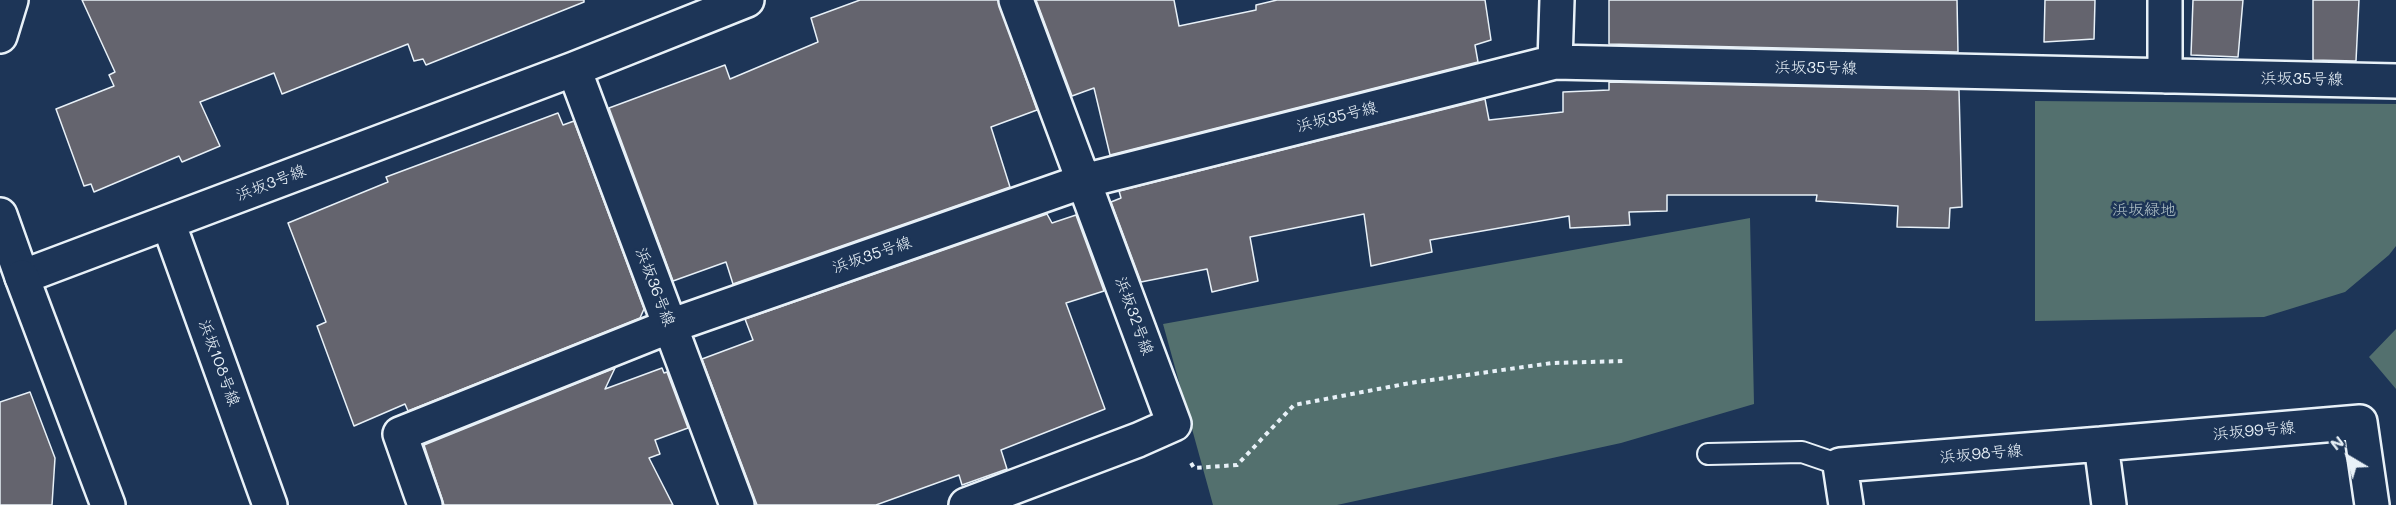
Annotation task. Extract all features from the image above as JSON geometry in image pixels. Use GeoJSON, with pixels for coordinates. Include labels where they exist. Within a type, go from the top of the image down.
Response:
{"type":"FeatureCollection","features":[{"type":"Feature","properties":{"kind":"street"},"geometry":{"type":"LineString","coordinates":[[0,36],[10,0]]}},
{"type":"Feature","properties":{"kind":"street","name":"浜坂3号線"},"geometry":{"type":"LineString","coordinates":[[22,277],[574,69],[747,0]]}},
{"type":"Feature","properties":{"kind":"street","name":"浜坂32号線"},"geometry":{"type":"LineString","coordinates":[[1016,0],[1174,424]]}},
{"type":"Feature","properties":{"kind":"street"},"geometry":{"type":"LineString","coordinates":[[1555,62],[1557,0]]}},
{"type":"Feature","properties":{"kind":"street"},"geometry":{"type":"LineString","coordinates":[[2165,0],[2165,76]]}},
{"type":"Feature","properties":{"kind":"street","name":"浜坂35号線"},"geometry":{"type":"LineString","coordinates":[[425,505],[400,434],[670,326],[1084,181],[1555,62],[2396,81]]}},
{"type":"Feature","properties":{"kind":"street","name":"浜坂36号線"},"geometry":{"type":"LineString","coordinates":[[574,69],[737,505]]}},
{"type":"Feature","properties":{"kind":"street"},"geometry":{"type":"LineString","coordinates":[[0,215],[108,505]]}},
{"type":"Feature","properties":{"kind":"street","name":"浜坂108号線"},"geometry":{"type":"LineString","coordinates":[[168,222],[270,505]]}},
{"type":"Feature","properties":{"kind":"street","name":"浜坂99号線"},"geometry":{"type":"LineString","coordinates":[[2101,444],[2360,422],[2372,505]]}},
{"type":"Feature","properties":{"kind":"street"},"geometry":{"type":"LineString","coordinates":[[966,505],[1138,440],[1174,424]]}},
{"type":"Feature","properties":{"kind":"street"},"geometry":{"type":"LineString","coordinates":[[2101,444],[2109,505]]}},
{"type":"Feature","properties":{"kind":"street","name":"浜坂98号線"},"geometry":{"type":"LineString","coordinates":[[1840,465],[2101,444]]}},
{"type":"Feature","properties":{"kind":"street"},"geometry":{"type":"LineString","coordinates":[[1840,465],[1846,505]]}},
{"type":"Feature","properties":{"kind":"lane"},"geometry":{"type":"LineString","coordinates":[[1708,454],[1802,452],[1840,465]]}},
{"type":"Feature","properties":{"kind":"path"},"geometry":{"type":"LineString","coordinates":[[1174,424],[1194,468],[1237,465],[1294,405],[1410,383],[1552,363],[1626,360]]}},
{"type":"Feature","properties":{"kind":"green space","name":"浜坂緑地"},"geometry":{"type":"Polygon","coordinates":[[[2035,101],[2396,104],[2396,246],[2389,255],[2345,292],[2264,317],[2035,321],[2035,101]]]}},
{"type":"Feature","properties":{"kind":"green space"},"geometry":{"type":"Polygon","coordinates":[[[1750,218],[1754,404],[1621,443],[1337,505],[1213,505],[1163,324],[1750,218]]]}},
{"type":"Feature","properties":{"kind":"green space"},"geometry":{"type":"Polygon","coordinates":[[[2396,329],[2396,389],[2369,357],[2396,329]]]}},
{"type":"Feature","properties":{"kind":"building"},"geometry":{"type":"Polygon","coordinates":[[[82,0],[584,0],[584,2],[426,65],[423,59],[414,61],[408,44],[282,94],[274,73],[200,102],[220,146],[182,162],[179,156],[94,192],[91,184],[84,186],[56,109],[114,86],[109,75],[115,72],[82,0]]]}},
{"type":"Feature","properties":{"kind":"building"},"geometry":{"type":"Polygon","coordinates":[[[860,0],[998,0],[1037,110],[991,127],[1010,187],[733,284],[726,262],[673,281],[609,108],[725,65],[730,79],[818,42],[811,18],[860,0]]]}},
{"type":"Feature","properties":{"kind":"building"},"geometry":{"type":"Polygon","coordinates":[[[1036,0],[1174,0],[1179,26],[1256,10],[1256,5],[1277,0],[1485,0],[1491,40],[1475,45],[1478,62],[1110,155],[1094,88],[1072,96],[1036,0]]]}},
{"type":"Feature","properties":{"kind":"building"},"geometry":{"type":"Polygon","coordinates":[[[1609,0],[1957,0],[1958,52],[1609,44],[1609,0]]]}},
{"type":"Feature","properties":{"kind":"building"},"geometry":{"type":"Polygon","coordinates":[[[2045,0],[2095,0],[2094,39],[2044,42],[2045,0]]]}},
{"type":"Feature","properties":{"kind":"building"},"geometry":{"type":"Polygon","coordinates":[[[2193,0],[2243,0],[2238,57],[2191,55],[2193,0]]]}},
{"type":"Feature","properties":{"kind":"building"},"geometry":{"type":"Polygon","coordinates":[[[2313,0],[2359,0],[2356,61],[2313,60],[2313,0]]]}},
{"type":"Feature","properties":{"kind":"building"},"geometry":{"type":"Polygon","coordinates":[[[1609,82],[1959,90],[1962,207],[1950,208],[1949,228],[1897,227],[1898,206],[1816,201],[1817,195],[1667,195],[1667,211],[1629,212],[1630,225],[1570,228],[1569,216],[1430,240],[1432,252],[1371,266],[1364,214],[1250,237],[1258,281],[1212,292],[1207,269],[1141,282],[1111,202],[1121,198],[1119,191],[1485,99],[1489,120],[1563,112],[1563,92],[1609,90],[1609,82]]]}},
{"type":"Feature","properties":{"kind":"building"},"geometry":{"type":"Polygon","coordinates":[[[558,113],[563,125],[574,121],[644,309],[640,318],[408,411],[405,404],[354,426],[317,326],[326,322],[288,223],[388,182],[386,177],[558,113]]]}},
{"type":"Feature","properties":{"kind":"building"},"geometry":{"type":"Polygon","coordinates":[[[1047,214],[1052,223],[1076,215],[1104,291],[1066,303],[1105,409],[1001,450],[1007,469],[962,485],[959,475],[876,505],[757,505],[702,359],[753,340],[745,319],[1047,214]]]}},
{"type":"Feature","properties":{"kind":"building"},"geometry":{"type":"Polygon","coordinates":[[[615,368],[605,389],[662,368],[664,373],[667,372],[688,428],[655,440],[660,454],[649,458],[673,505],[444,505],[424,445],[615,368]]]}},
{"type":"Feature","properties":{"kind":"building"},"geometry":{"type":"Polygon","coordinates":[[[30,392],[55,458],[52,505],[0,505],[0,402],[30,392]]]}}]}
